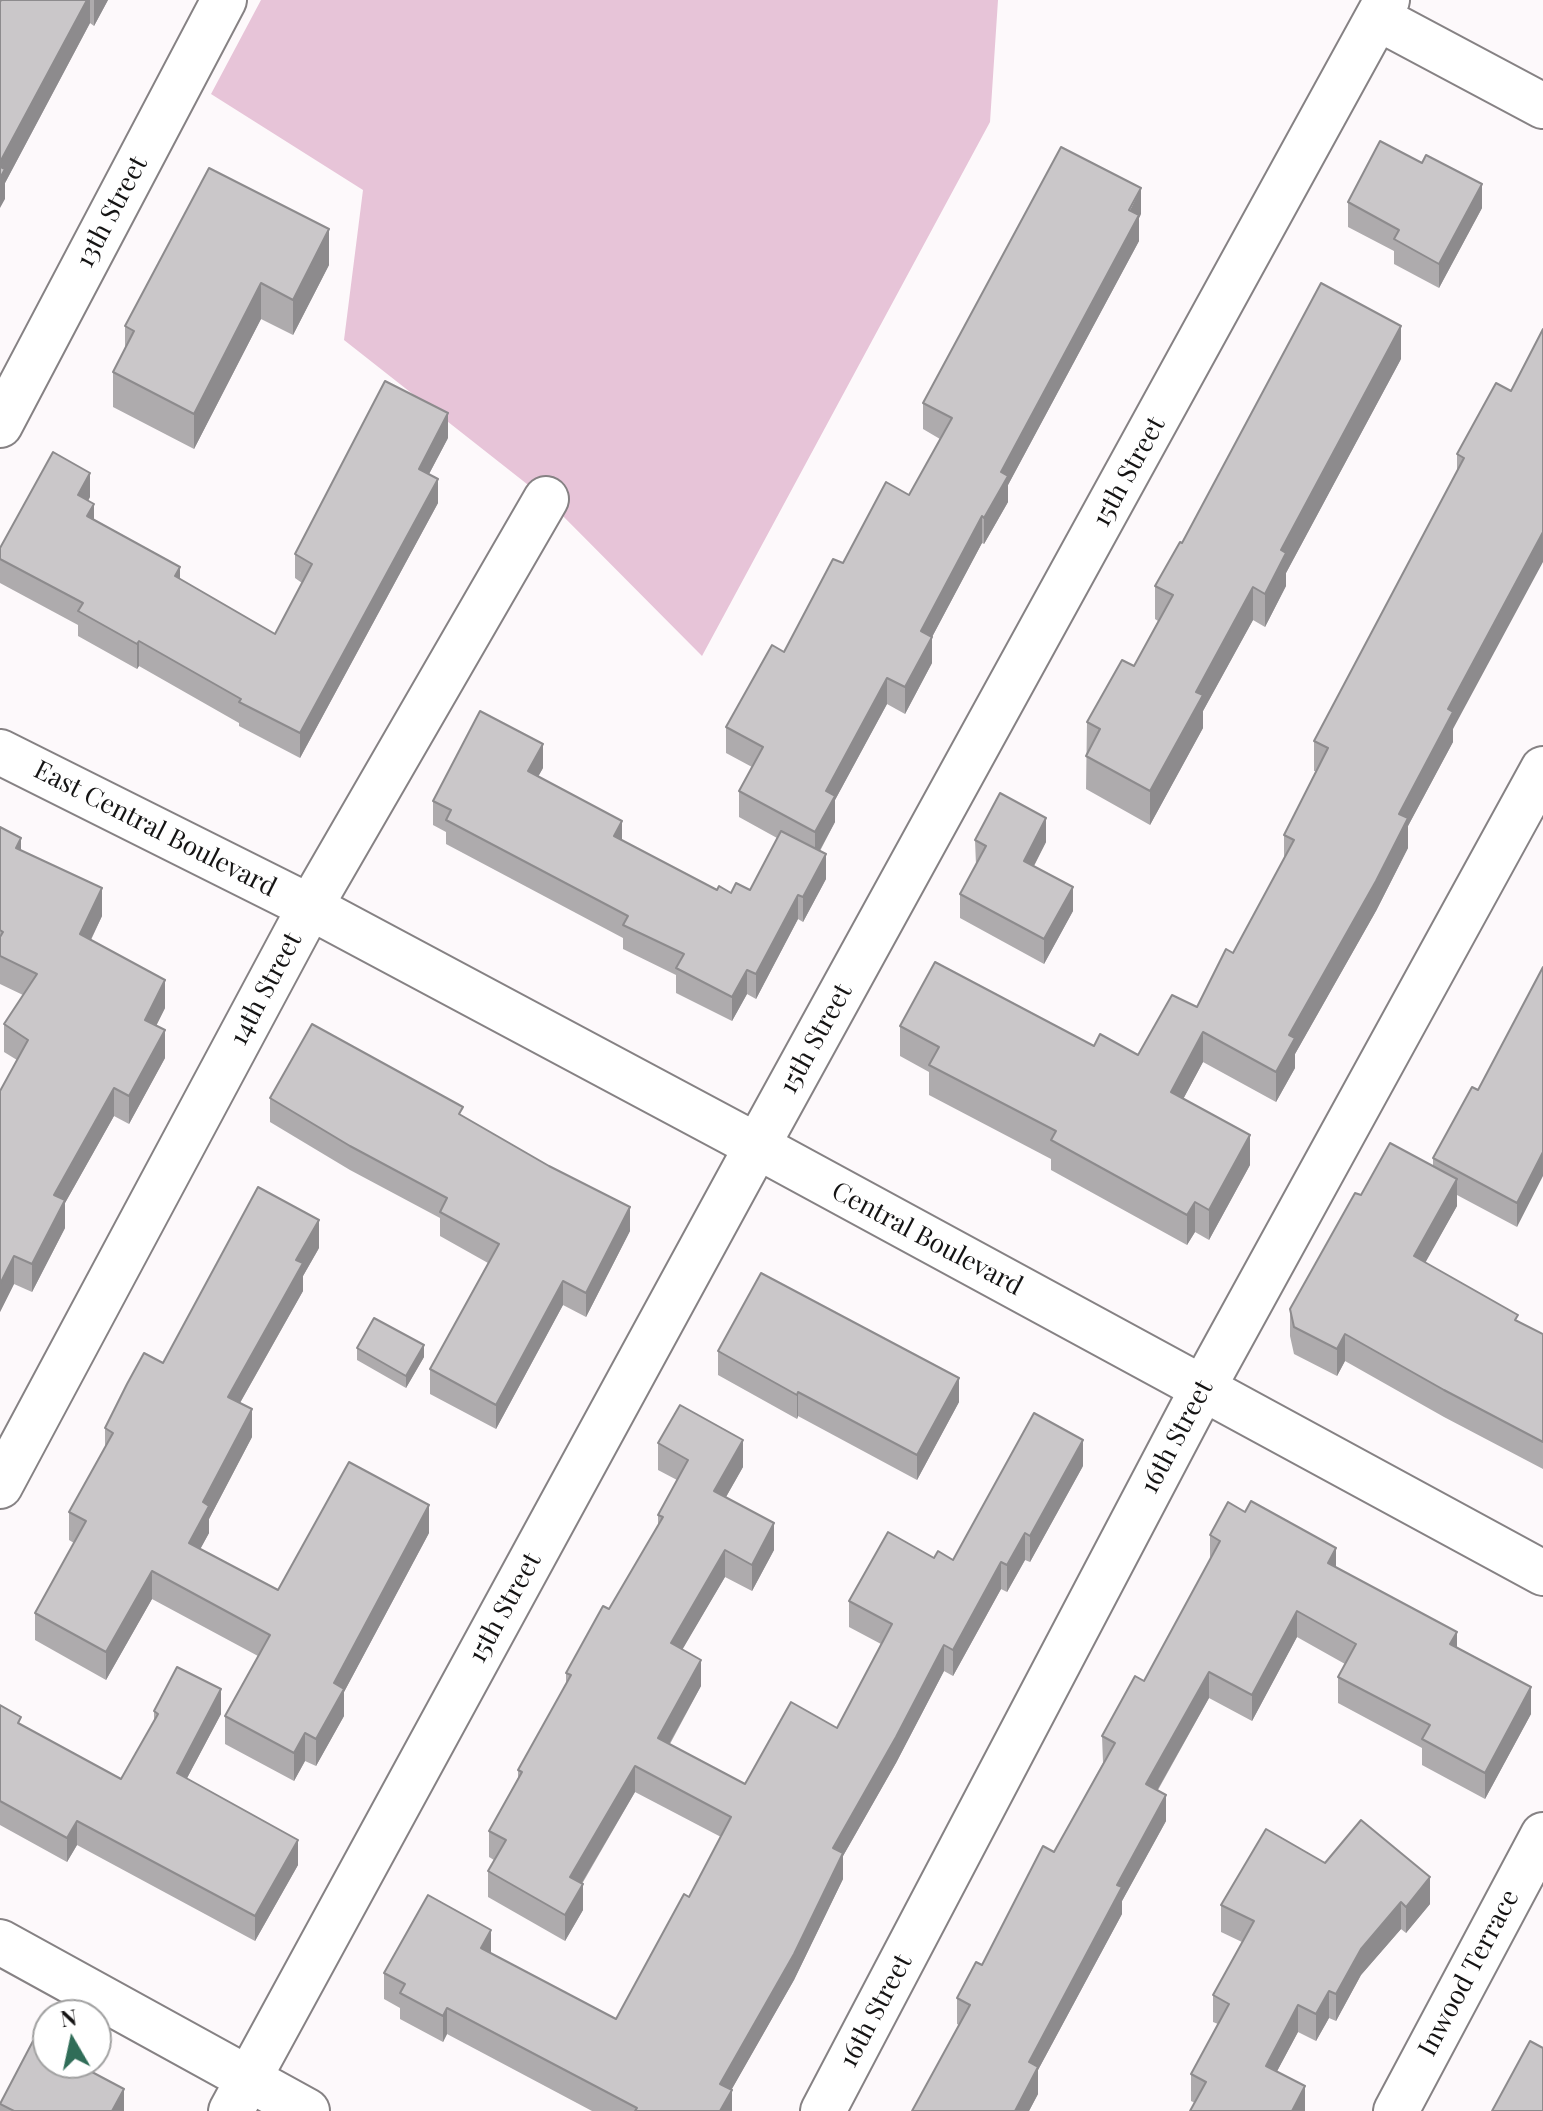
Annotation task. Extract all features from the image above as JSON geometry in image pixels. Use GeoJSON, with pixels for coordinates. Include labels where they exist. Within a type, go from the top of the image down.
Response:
{"type":"FeatureCollection","features":[{"type":"Feature","properties":{"kind":"street","name":"13th Street"},"geometry":{"type":"LineString","coordinates":[[0,425],[224,0]]}},
{"type":"Feature","properties":{"kind":"street"},"geometry":{"type":"LineString","coordinates":[[1382,9],[1543,106]]}},
{"type":"Feature","properties":{"kind":"street","name":"15th Street"},"geometry":{"type":"LineString","coordinates":[[240,2096],[757,1146],[1382,9]]}},
{"type":"Feature","properties":{"kind":"street","name":"14th Street"},"geometry":{"type":"LineString","coordinates":[[0,1486],[310,907],[546,499]]}},
{"type":"Feature","properties":{"kind":"street","name":"East Central Boulevard"},"geometry":{"type":"LineString","coordinates":[[0,752],[310,907]]}},
{"type":"Feature","properties":{"kind":"street","name":"16th Street"},"geometry":{"type":"LineString","coordinates":[[823,2111],[1203,1388],[1543,769]]}},
{"type":"Feature","properties":{"kind":"street","name":"Central Boulevard"},"geometry":{"type":"LineString","coordinates":[[310,907],[1543,1573]]}},
{"type":"Feature","properties":{"kind":"street","name":"Inwood Terrace"},"geometry":{"type":"LineString","coordinates":[[1396,2111],[1543,1835]]}},
{"type":"Feature","properties":{"kind":"street"},"geometry":{"type":"LineString","coordinates":[[0,1942],[240,2096],[307,2111]]}},
{"type":"Feature","properties":{"kind":"shaded area"},"geometry":{"type":"Polygon","coordinates":[[[261,0],[998,0],[990,122],[702,656],[546,499],[344,340],[363,190],[211,94],[261,0]]]}},
{"type":"Feature","properties":{"kind":"building"},"geometry":{"type":"Polygon","coordinates":[[[87,0],[0,162],[0,2],[87,0]]]}},
{"type":"Feature","properties":{"kind":"building"},"geometry":{"type":"Polygon","coordinates":[[[1380,141],[1422,163],[1426,155],[1482,184],[1439,264],[1394,239],[1399,230],[1348,202],[1380,141]]]}},
{"type":"Feature","properties":{"kind":"building"},"geometry":{"type":"Polygon","coordinates":[[[1061,147],[1141,188],[1129,210],[1139,215],[1001,472],[1008,476],[984,518],[982,516],[921,631],[932,637],[905,687],[887,678],[826,791],[835,796],[815,832],[739,791],[763,747],[726,727],[772,645],[784,652],[833,559],[843,563],[886,482],[909,495],[952,418],[923,403],[1061,147]]]}},
{"type":"Feature","properties":{"kind":"building"},"geometry":{"type":"Polygon","coordinates":[[[209,168],[329,229],[293,300],[261,283],[194,414],[113,372],[134,331],[125,326],[209,168]]]}},
{"type":"Feature","properties":{"kind":"building"},"geometry":{"type":"Polygon","coordinates":[[[1321,283],[1401,326],[1281,550],[1286,553],[1265,594],[1253,587],[1196,692],[1203,695],[1150,791],[1086,756],[1100,729],[1087,722],[1122,660],[1134,666],[1173,595],[1155,586],[1182,543],[1321,283]]]}},
{"type":"Feature","properties":{"kind":"building"},"geometry":{"type":"Polygon","coordinates":[[[1543,329],[1543,532],[1448,709],[1453,712],[1399,814],[1408,818],[1289,1035],[1295,1038],[1276,1072],[1203,1032],[1171,1092],[1250,1135],[1209,1210],[1195,1202],[1187,1215],[1051,1140],[1056,1131],[929,1065],[939,1047],[900,1026],[935,962],[1094,1046],[1100,1034],[1138,1055],[1172,995],[1197,1007],[1226,949],[1233,953],[1294,840],[1284,835],[1328,748],[1314,741],[1464,458],[1457,454],[1496,383],[1511,391],[1543,329]]]}},
{"type":"Feature","properties":{"kind":"building"},"geometry":{"type":"Polygon","coordinates":[[[385,381],[448,413],[419,469],[438,479],[300,733],[239,702],[241,699],[139,641],[137,644],[78,611],[83,603],[0,559],[0,548],[53,452],[90,473],[78,495],[94,504],[87,516],[180,567],[175,576],[275,634],[312,564],[295,554],[385,381]]]}},
{"type":"Feature","properties":{"kind":"building"},"geometry":{"type":"Polygon","coordinates":[[[480,711],[543,744],[528,771],[622,821],[614,836],[717,890],[719,886],[731,893],[736,883],[750,890],[781,831],[826,854],[803,897],[798,895],[756,974],[747,970],[732,997],[676,968],[684,954],[623,925],[628,916],[446,820],[451,810],[433,801],[480,711]]]}},
{"type":"Feature","properties":{"kind":"building"},"geometry":{"type":"Polygon","coordinates":[[[1000,793],[1046,818],[1024,861],[1073,887],[1044,939],[960,894],[986,846],[975,840],[1000,793]]]}},
{"type":"Feature","properties":{"kind":"building"},"geometry":{"type":"Polygon","coordinates":[[[0,827],[21,838],[16,848],[102,888],[80,934],[165,980],[145,1020],[165,1030],[129,1096],[114,1088],[54,1195],[65,1200],[32,1264],[14,1256],[0,1284],[0,1091],[28,1040],[4,1024],[37,974],[0,956],[3,932],[0,930],[0,827]]]}},
{"type":"Feature","properties":{"kind":"building"},"geometry":{"type":"Polygon","coordinates":[[[1543,967],[1543,1152],[1517,1203],[1433,1158],[1472,1087],[1478,1090],[1543,967]]]}},
{"type":"Feature","properties":{"kind":"building"},"geometry":{"type":"Polygon","coordinates":[[[312,1024],[463,1107],[459,1114],[549,1166],[630,1207],[586,1293],[563,1281],[496,1405],[430,1369],[499,1244],[440,1212],[447,1198],[350,1146],[270,1098],[312,1024]]]}},
{"type":"Feature","properties":{"kind":"building"},"geometry":{"type":"Polygon","coordinates":[[[1390,1143],[1457,1179],[1414,1256],[1518,1315],[1515,1320],[1543,1334],[1543,1442],[1345,1334],[1337,1349],[1294,1327],[1290,1309],[1355,1193],[1361,1195],[1390,1143]]]}},
{"type":"Feature","properties":{"kind":"building"},"geometry":{"type":"Polygon","coordinates":[[[258,1187],[319,1220],[296,1260],[303,1263],[228,1397],[252,1409],[203,1502],[209,1506],[189,1543],[278,1590],[349,1462],[429,1505],[334,1683],[344,1689],[316,1739],[305,1733],[294,1753],[225,1716],[270,1635],[152,1571],[106,1652],[35,1613],[86,1521],[69,1512],[113,1433],[105,1428],[127,1384],[144,1353],[163,1363],[258,1187]]]}},
{"type":"Feature","properties":{"kind":"building"},"geometry":{"type":"Polygon","coordinates":[[[761,1273],[959,1378],[917,1455],[798,1392],[797,1395],[718,1351],[761,1273]]]}},
{"type":"Feature","properties":{"kind":"building"},"geometry":{"type":"Polygon","coordinates":[[[374,1318],[424,1345],[406,1376],[357,1348],[374,1318]]]}},
{"type":"Feature","properties":{"kind":"building"},"geometry":{"type":"Polygon","coordinates":[[[680,1405],[743,1440],[714,1491],[774,1523],[752,1565],[725,1550],[671,1643],[701,1660],[658,1738],[745,1784],[791,1702],[837,1728],[892,1624],[849,1601],[888,1532],[934,1558],[938,1551],[953,1560],[1034,1413],[1083,1440],[1030,1536],[1025,1533],[1007,1565],[1001,1562],[953,1650],[944,1645],[833,1848],[843,1853],[794,1954],[720,2084],[732,2090],[720,2111],[635,2111],[637,2108],[447,2008],[443,2016],[400,1993],[405,1984],[384,1973],[428,1895],[491,1930],[481,1948],[616,2019],[684,1894],[689,1897],[731,1817],[635,1766],[570,1877],[583,1884],[565,1915],[488,1871],[506,1840],[489,1831],[522,1772],[518,1770],[571,1675],[566,1673],[603,1606],[609,1609],[663,1517],[658,1515],[688,1460],[658,1443],[680,1405]]]}},
{"type":"Feature","properties":{"kind":"building"},"geometry":{"type":"Polygon","coordinates":[[[1251,1501],[1336,1548],[1328,1563],[1457,1632],[1450,1644],[1531,1687],[1485,1773],[1422,1739],[1430,1725],[1338,1677],[1356,1644],[1297,1611],[1252,1695],[1209,1672],[1146,1784],[1166,1795],[1117,1885],[1122,1887],[1029,2062],[1038,2067],[1015,2111],[912,2111],[970,2005],[957,1998],[976,1962],[982,1965],[1043,1846],[1054,1852],[1115,1743],[1102,1736],[1135,1676],[1144,1681],[1220,1541],[1210,1535],[1228,1502],[1245,1512],[1251,1501]]]}},
{"type":"Feature","properties":{"kind":"building"},"geometry":{"type":"Polygon","coordinates":[[[177,1667],[221,1689],[177,1773],[298,1840],[255,1916],[77,1821],[67,1838],[0,1801],[0,1705],[21,1717],[18,1723],[121,1779],[158,1714],[154,1711],[177,1667]]]}},
{"type":"Feature","properties":{"kind":"building"},"geometry":{"type":"Polygon","coordinates":[[[1361,1820],[1430,1877],[1406,1907],[1401,1902],[1361,1949],[1336,1994],[1329,1991],[1316,2014],[1298,2005],[1266,2066],[1305,2086],[1292,2111],[1190,2111],[1206,2082],[1191,2074],[1229,2004],[1213,1995],[1254,1921],[1221,1905],[1266,1829],[1325,1863],[1361,1820]]]}},
{"type":"Feature","properties":{"kind":"building"},"geometry":{"type":"Polygon","coordinates":[[[1530,2041],[1543,2048],[1543,2111],[1492,2111],[1530,2041]]]}},
{"type":"Feature","properties":{"kind":"building"},"geometry":{"type":"Polygon","coordinates":[[[32,2043],[32,2079],[105,2079],[124,2089],[112,2111],[14,2111],[0,2104],[32,2043]]]}}]}
